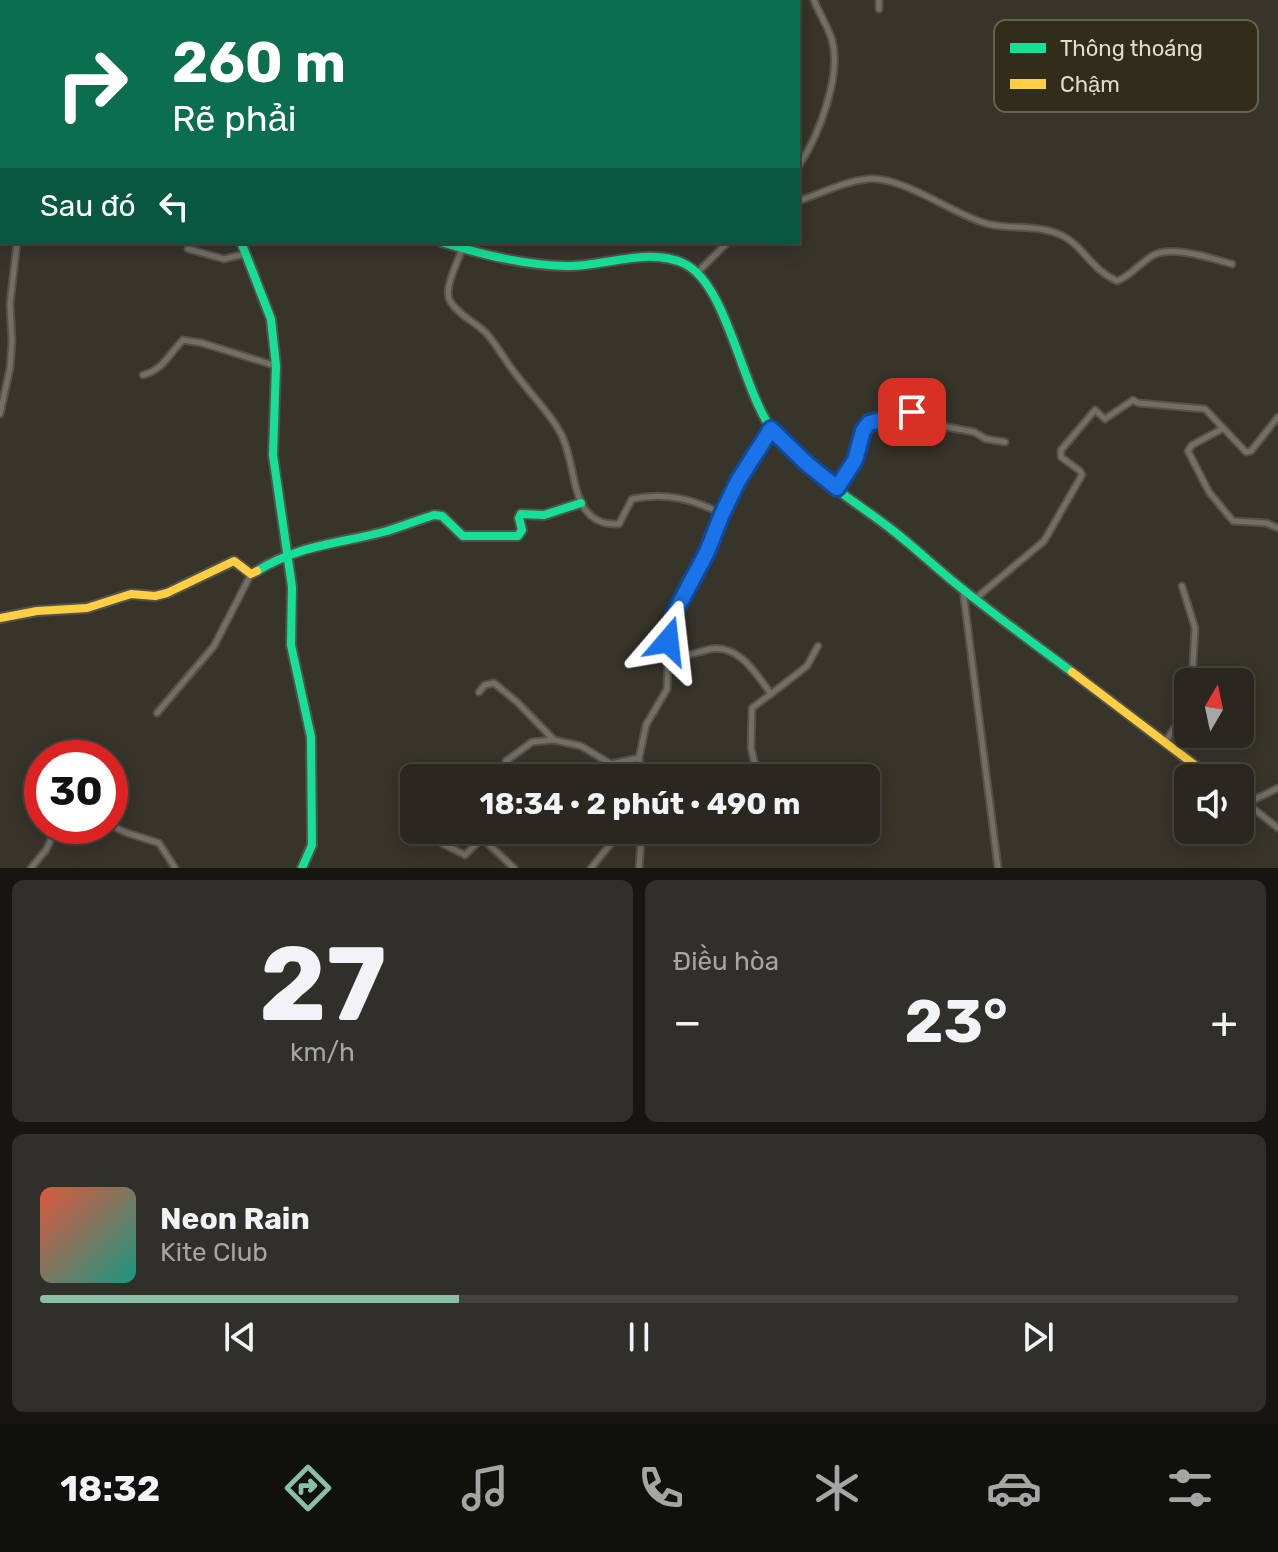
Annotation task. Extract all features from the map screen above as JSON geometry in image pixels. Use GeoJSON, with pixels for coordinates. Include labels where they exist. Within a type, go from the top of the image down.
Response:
{"type":"FeatureCollection","features":[{"type":"Feature","properties":{"kind":"street"},"geometry":{"type":"LineString","coordinates":[[800,164],[814,140],[829,93],[832,70],[833,42],[814,0]]}},
{"type":"Feature","properties":{"kind":"street"},"geometry":{"type":"LineString","coordinates":[[879,0],[879,9]]}},
{"type":"Feature","properties":{"kind":"street"},"geometry":{"type":"LineString","coordinates":[[800,200],[858,181],[877,179],[896,184],[983,222],[1028,226],[1063,236],[1093,266],[1117,281],[1124,279],[1152,256],[1163,252],[1232,264]]}},
{"type":"Feature","properties":{"kind":"street"},"geometry":{"type":"LineString","coordinates":[[0,414],[10,368],[10,304],[17,244]]}},
{"type":"Feature","properties":{"kind":"street"},"geometry":{"type":"LineString","coordinates":[[242,244],[271,319],[276,366],[273,455],[289,555],[291,645],[311,737],[312,845],[302,868]]}},
{"type":"Feature","properties":{"kind":"street"},"geometry":{"type":"LineString","coordinates":[[447,244],[574,266],[663,257],[684,263],[698,272],[710,287],[771,429],[806,463],[932,561],[962,589],[1194,764]]}},
{"type":"Feature","properties":{"kind":"street"},"geometry":{"type":"LineString","coordinates":[[698,272],[726,244]]}},
{"type":"Feature","properties":{"kind":"street"},"geometry":{"type":"LineString","coordinates":[[188,249],[224,259],[245,254]]}},
{"type":"Feature","properties":{"kind":"street"},"geometry":{"type":"LineString","coordinates":[[462,249],[448,290],[450,301],[502,351],[519,379],[560,432],[581,503],[591,517],[604,524],[619,524],[632,499],[652,496],[699,502],[722,514]]}},
{"type":"Feature","properties":{"kind":"street"},"geometry":{"type":"LineString","coordinates":[[143,375],[163,365],[183,340],[276,366]]}},
{"type":"Feature","properties":{"kind":"street"},"geometry":{"type":"LineString","coordinates":[[975,599],[1047,536],[1082,475],[1061,457],[1061,450],[1095,410],[1107,419],[1133,400],[1138,403],[1201,407],[1211,413],[1241,450],[1248,452],[1278,417]]}},
{"type":"Feature","properties":{"kind":"street"},"geometry":{"type":"LineString","coordinates":[[837,488],[855,460],[863,431],[869,423],[914,412],[947,427],[1005,442]]}},
{"type":"Feature","properties":{"kind":"street"},"geometry":{"type":"LineString","coordinates":[[640,764],[646,725],[667,689],[669,630],[675,612],[707,552],[744,470],[771,429]]}},
{"type":"Feature","properties":{"kind":"street"},"geometry":{"type":"LineString","coordinates":[[1222,429],[1192,445],[1188,451],[1209,492],[1233,521],[1266,523],[1278,528]]}},
{"type":"Feature","properties":{"kind":"street"},"geometry":{"type":"LineString","coordinates":[[157,713],[214,646],[251,574],[274,560],[317,544],[386,531],[434,515],[442,516],[463,536],[518,536],[522,530],[521,514],[544,515],[581,503]]}},
{"type":"Feature","properties":{"kind":"street"},"geometry":{"type":"LineString","coordinates":[[0,618],[37,611],[87,608],[131,594],[167,593],[234,561],[251,574]]}},
{"type":"Feature","properties":{"kind":"street"},"geometry":{"type":"LineString","coordinates":[[1182,586],[1195,628],[1193,668]]}},
{"type":"Feature","properties":{"kind":"street"},"geometry":{"type":"LineString","coordinates":[[962,589],[998,868]]}},
{"type":"Feature","properties":{"kind":"street"},"geometry":{"type":"LineString","coordinates":[[755,764],[751,748],[752,708],[807,666],[818,646]]}},
{"type":"Feature","properties":{"kind":"street"},"geometry":{"type":"LineString","coordinates":[[669,652],[689,655],[713,649],[733,652],[741,657],[771,694]]}},
{"type":"Feature","properties":{"kind":"street"},"geometry":{"type":"LineString","coordinates":[[479,692],[485,685],[494,683],[554,740]]}},
{"type":"Feature","properties":{"kind":"street"},"geometry":{"type":"LineString","coordinates":[[1165,742],[1174,729]]}},
{"type":"Feature","properties":{"kind":"street"},"geometry":{"type":"LineString","coordinates":[[506,761],[532,742],[554,740],[581,746],[611,764],[639,758]]}},
{"type":"Feature","properties":{"kind":"street"},"geometry":{"type":"LineString","coordinates":[[1254,800],[1278,788]]}},
{"type":"Feature","properties":{"kind":"street"},"geometry":{"type":"LineString","coordinates":[[1254,809],[1278,828]]}},
{"type":"Feature","properties":{"kind":"street"},"geometry":{"type":"LineString","coordinates":[[128,832],[159,843],[175,868]]}},
{"type":"Feature","properties":{"kind":"street"},"geometry":{"type":"LineString","coordinates":[[31,868],[49,844]]}},
{"type":"Feature","properties":{"kind":"street"},"geometry":{"type":"LineString","coordinates":[[443,844],[465,855],[476,844]]}},
{"type":"Feature","properties":{"kind":"street"},"geometry":{"type":"LineString","coordinates":[[488,844],[514,868]]}},
{"type":"Feature","properties":{"kind":"street"},"geometry":{"type":"LineString","coordinates":[[591,868],[611,844]]}},
{"type":"Feature","properties":{"kind":"street"},"geometry":{"type":"LineString","coordinates":[[639,868],[641,844]]}},
{"type":"Feature","properties":{"kind":"traffic: fast"},"geometry":{"type":"LineString","coordinates":[[242,244],[271,319],[276,366],[273,455],[292,587],[291,645],[311,737],[312,845],[302,868]]}},
{"type":"Feature","properties":{"kind":"traffic: fast"},"geometry":{"type":"LineString","coordinates":[[448,244],[534,264],[566,266],[642,257],[671,259],[685,264],[700,275],[712,293],[761,410],[783,443],[827,483],[891,529],[956,584],[1072,672]]}},
{"type":"Feature","properties":{"kind":"traffic: fast"},"geometry":{"type":"LineString","coordinates":[[257,571],[289,555],[387,531],[434,515],[442,516],[463,536],[518,536],[522,530],[521,514],[544,515],[581,503]]}},
{"type":"Feature","properties":{"kind":"traffic: slow"},"geometry":{"type":"LineString","coordinates":[[0,618],[37,611],[87,608],[131,594],[155,596],[234,561],[251,574],[257,571]]}},
{"type":"Feature","properties":{"kind":"traffic: slow"},"geometry":{"type":"LineString","coordinates":[[1072,672],[1194,764]]}},
{"type":"Feature","properties":{"kind":"route"},"geometry":{"type":"LineString","coordinates":[[668,641],[675,612],[707,552],[738,481],[771,429],[837,488],[855,460],[863,431],[869,423],[912,412]]}}]}
